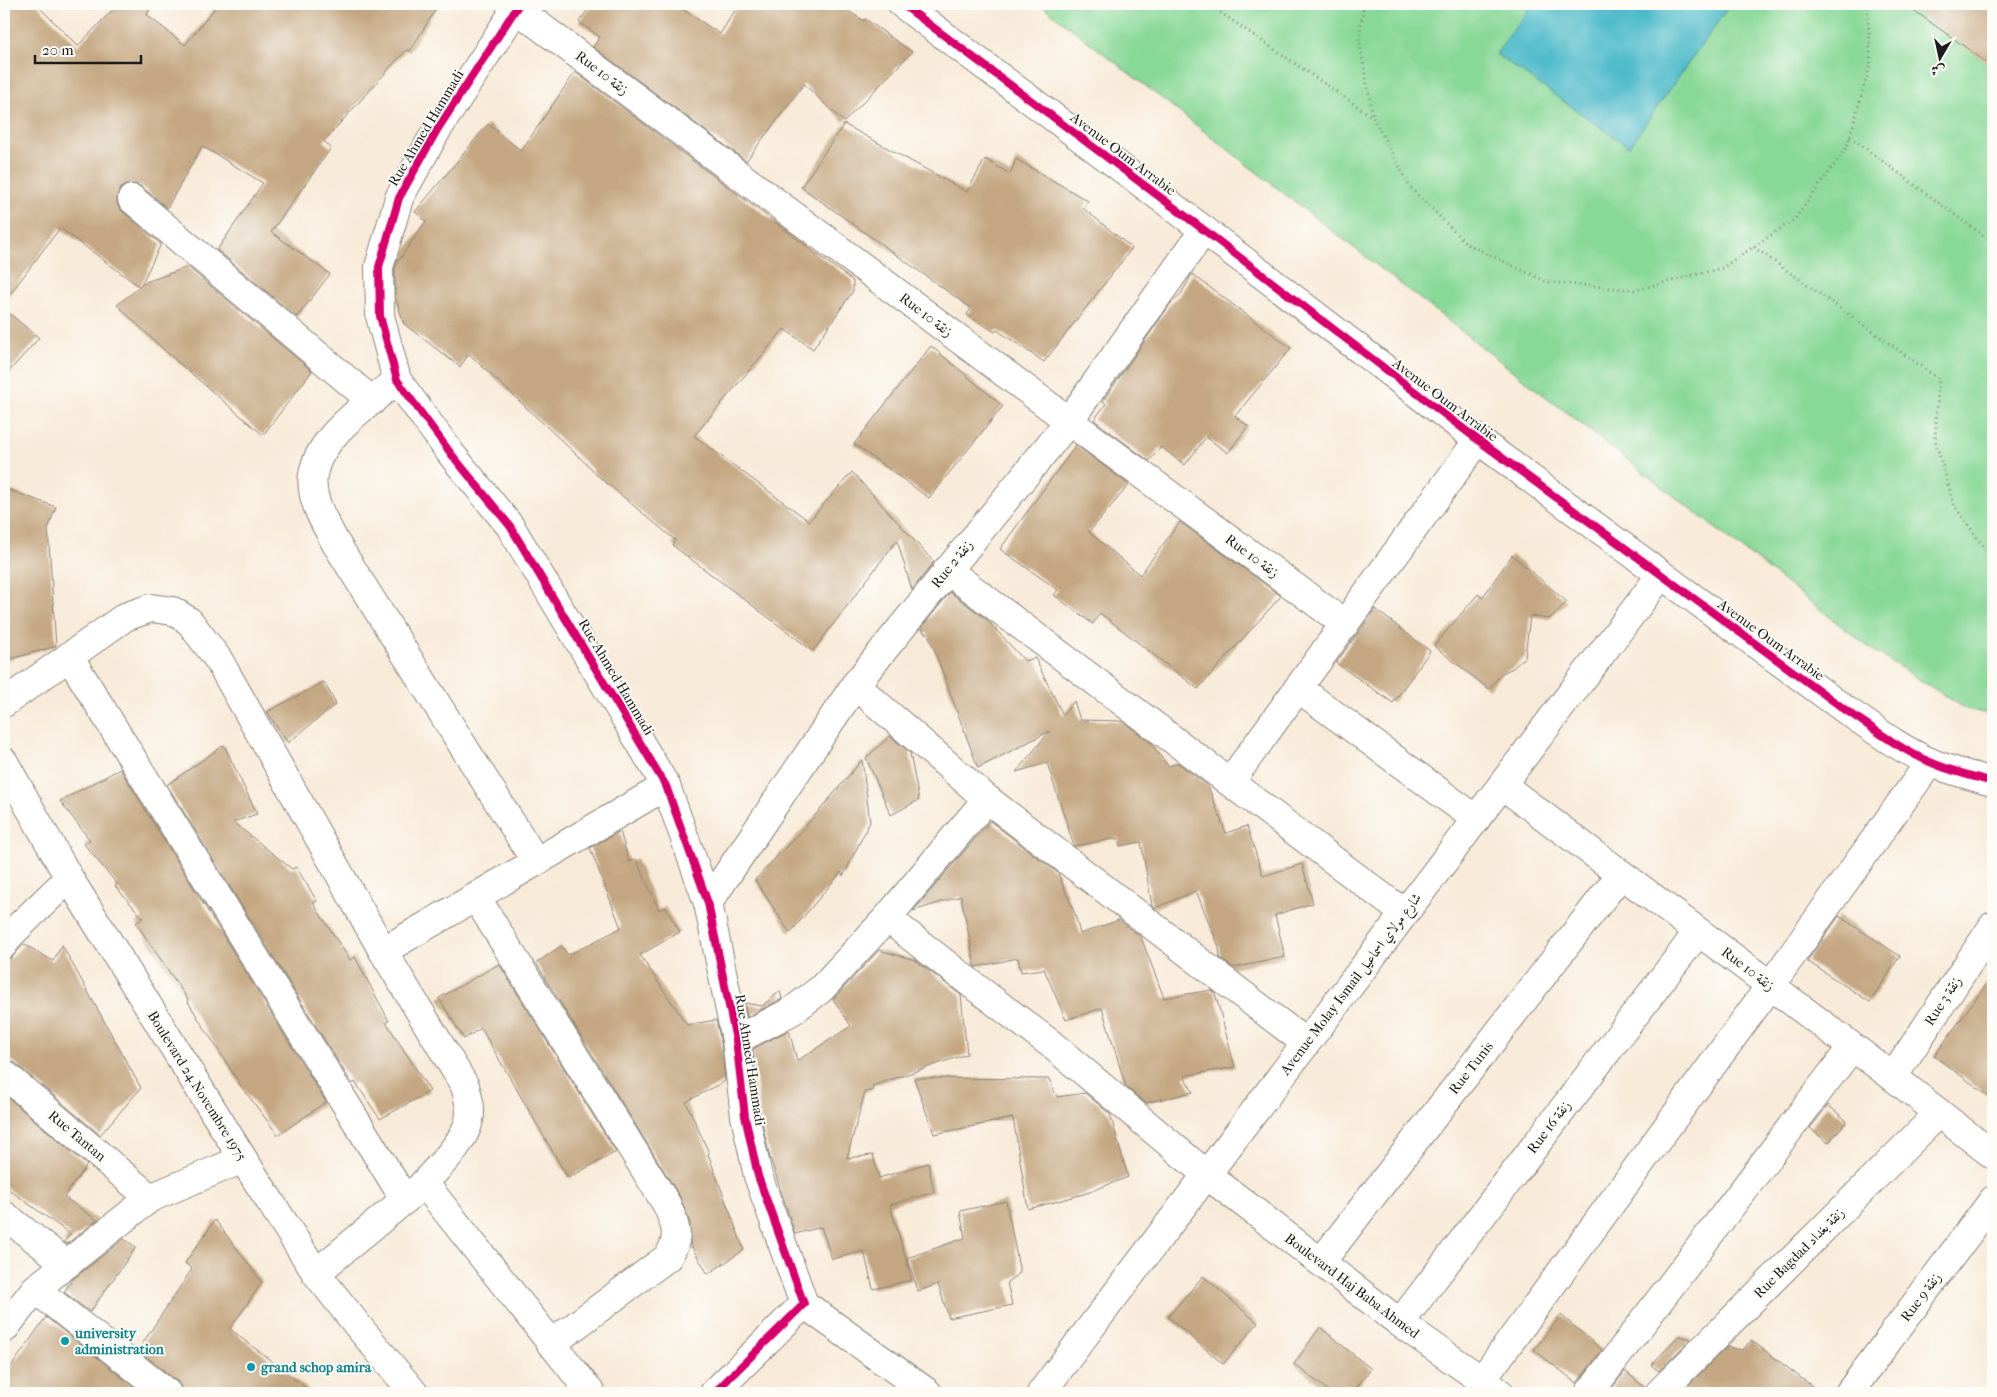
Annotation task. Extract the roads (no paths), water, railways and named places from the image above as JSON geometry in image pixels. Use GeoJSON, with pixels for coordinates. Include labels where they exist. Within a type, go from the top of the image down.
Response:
{"type":"FeatureCollection","features":[{"type":"Feature","properties":{"kind":"street","name":"Avenue Oum Arrabie"},"geometry":{"type":"LineString","coordinates":[[902,4],[1204,230],[1478,440],[1847,711],[1904,748],[1930,762],[1969,776],[1993,782]]}},
{"type":"Feature","properties":{"kind":"street","name":"Rue Ahmed Hammadi"},"geometry":{"type":"LineString","coordinates":[[514,5],[437,130],[399,198],[379,267],[380,316],[397,380],[452,455],[510,526],[666,786],[708,903],[736,1040],[745,1116],[758,1176],[804,1304]]}},
{"type":"Feature","properties":{"kind":"street","name":"Rue 10 زنقة"},"geometry":{"type":"LineString","coordinates":[[514,5],[1069,421],[1345,624]]}},
{"type":"Feature","properties":{"kind":"street"},"geometry":{"type":"LineString","coordinates":[[132,199],[372,401]]}},
{"type":"Feature","properties":{"kind":"street","name":"Rue 2 زنقة"},"geometry":{"type":"LineString","coordinates":[[708,903],[854,685],[1069,421],[1204,230]]}},
{"type":"Feature","properties":{"kind":"street"},"geometry":{"type":"LineString","coordinates":[[397,380],[339,429],[323,448],[313,472],[313,489],[320,512],[336,542],[536,862]]}},
{"type":"Feature","properties":{"kind":"street"},"geometry":{"type":"LineString","coordinates":[[1230,782],[1478,440]]}},
{"type":"Feature","properties":{"kind":"street"},"geometry":{"type":"LineString","coordinates":[[947,570],[1404,913]]}},
{"type":"Feature","properties":{"kind":"street","name":"Avenue Molay Ismail شارع مولاي اسماعيل"},"geometry":{"type":"LineString","coordinates":[[1041,1393],[1661,575]]}},
{"type":"Feature","properties":{"kind":"street"},"geometry":{"type":"LineString","coordinates":[[4,703],[125,617],[151,608],[173,611],[189,622],[218,659],[384,951],[465,1086],[469,1103],[469,1121],[458,1142],[415,1192],[316,1273]]}},
{"type":"Feature","properties":{"kind":"street"},"geometry":{"type":"LineString","coordinates":[[69,656],[415,1192],[551,1344],[591,1393]]}},
{"type":"Feature","properties":{"kind":"street"},"geometry":{"type":"LineString","coordinates":[[854,685],[987,799],[1306,1043]]}},
{"type":"Feature","properties":{"kind":"street"},"geometry":{"type":"LineString","coordinates":[[1298,688],[1476,819]]}},
{"type":"Feature","properties":{"kind":"street","name":"Boulevard 24 Novembre 1975"},"geometry":{"type":"LineString","coordinates":[[4,762],[69,878],[316,1273],[414,1393]]}},
{"type":"Feature","properties":{"kind":"street"},"geometry":{"type":"LineString","coordinates":[[1491,1386],[1770,986],[1930,762]]}},
{"type":"Feature","properties":{"kind":"street"},"geometry":{"type":"LineString","coordinates":[[384,951],[666,786]]}},
{"type":"Feature","properties":{"kind":"street","name":"Rue 10 زنقة"},"geometry":{"type":"LineString","coordinates":[[1502,786],[1893,1077],[1993,1155]]}},
{"type":"Feature","properties":{"kind":"street"},"geometry":{"type":"LineString","coordinates":[[736,1040],[792,1011],[821,989],[887,918],[987,799]]}},
{"type":"Feature","properties":{"kind":"street","name":"Rue Tunis"},"geometry":{"type":"LineString","coordinates":[[1321,1262],[1621,874]]}},
{"type":"Feature","properties":{"kind":"street"},"geometry":{"type":"LineString","coordinates":[[6,937],[69,878]]}},
{"type":"Feature","properties":{"kind":"street"},"geometry":{"type":"LineString","coordinates":[[476,897],[668,1205],[677,1237],[674,1247],[668,1256],[551,1344]]}},
{"type":"Feature","properties":{"kind":"street","name":"Boulevard Haj Baba Ahmed"},"geometry":{"type":"LineString","coordinates":[[887,918],[978,990],[1051,1044],[1207,1175],[1400,1323],[1491,1386]]}},
{"type":"Feature","properties":{"kind":"street","name":"Rue 3 زنقة"},"geometry":{"type":"LineString","coordinates":[[1893,1077],[1993,926]]}},
{"type":"Feature","properties":{"kind":"street","name":"Rue 16 زنقة"},"geometry":{"type":"LineString","coordinates":[[1400,1323],[1698,932]]}},
{"type":"Feature","properties":{"kind":"street"},"geometry":{"type":"LineString","coordinates":[[1589,1393],[1852,1047]]}},
{"type":"Feature","properties":{"kind":"street","name":"Rue Tantan"},"geometry":{"type":"LineString","coordinates":[[4,1074],[150,1198]]}},
{"type":"Feature","properties":{"kind":"street","name":"Rue Bagdad زنقة بغداد"},"geometry":{"type":"LineString","coordinates":[[1659,1393],[1939,1113]]}},
{"type":"Feature","properties":{"kind":"street"},"geometry":{"type":"LineString","coordinates":[[4,1330],[35,1290],[150,1198],[243,1159]]}},
{"type":"Feature","properties":{"kind":"street","name":"Rue 9 زنقة"},"geometry":{"type":"LineString","coordinates":[[1849,1393],[1993,1200]]}},
{"type":"Feature","properties":{"kind":"street"},"geometry":{"type":"LineString","coordinates":[[4,1215],[67,1264]]}},
{"type":"Feature","properties":{"kind":"street"},"geometry":{"type":"LineString","coordinates":[[35,1290],[167,1393]]}},
{"type":"Feature","properties":{"kind":"street"},"geometry":{"type":"LineString","coordinates":[[714,1393],[804,1304],[928,1393]]}},
{"type":"Feature","properties":{"kind":"water"},"geometry":{"type":"Polygon","coordinates":[[[1532,4],[1719,4],[1727,9],[1629,147],[1496,54],[1532,4]]]}},
{"type":"Feature","properties":{"kind":"place","name":"university administration"},"geometry":{"type":"Point","coordinates":[65,1341]}},
{"type":"Feature","properties":{"kind":"place","name":"grand schop amira"},"geometry":{"type":"Point","coordinates":[251,1367]}}]}
